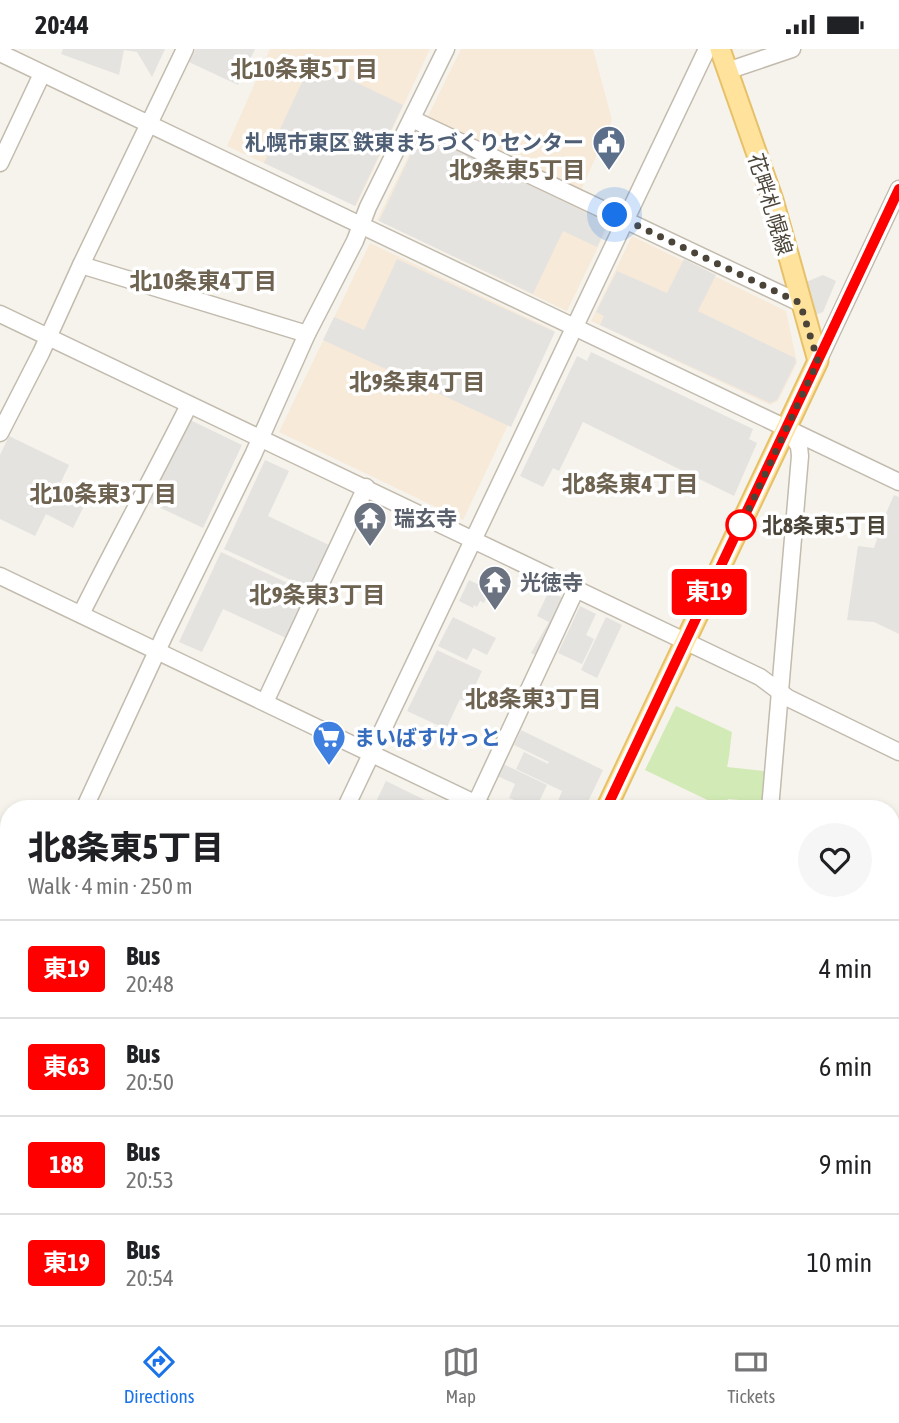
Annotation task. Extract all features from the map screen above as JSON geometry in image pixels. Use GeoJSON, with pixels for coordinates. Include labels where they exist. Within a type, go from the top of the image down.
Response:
{"type":"FeatureCollection","features":[{"type":"Feature","properties":{"kind":"main road","name":"花畔札幌線"},"geometry":{"type":"LineString","coordinates":[[720,49],[772,200],[818,361]]}},
{"type":"Feature","properties":{"kind":"main road"},"geometry":{"type":"LineString","coordinates":[[610,800],[818,361]]}},
{"type":"Feature","properties":{"kind":"street"},"geometry":{"type":"LineString","coordinates":[[0,433],[185,49]]}},
{"type":"Feature","properties":{"kind":"street"},"geometry":{"type":"LineString","coordinates":[[88,800],[307,334],[355,241],[361,223],[446,49]]}},
{"type":"Feature","properties":{"kind":"street"},"geometry":{"type":"LineString","coordinates":[[349,800],[707,49]]}},
{"type":"Feature","properties":{"kind":"street"},"geometry":{"type":"LineString","coordinates":[[727,71],[792,49]]}},
{"type":"Feature","properties":{"kind":"street"},"geometry":{"type":"LineString","coordinates":[[0,53],[899,482]]}},
{"type":"Feature","properties":{"kind":"street"},"geometry":{"type":"LineString","coordinates":[[0,163],[43,74]]}},
{"type":"Feature","properties":{"kind":"street"},"geometry":{"type":"LineString","coordinates":[[412,119],[800,303]]}},
{"type":"Feature","properties":{"kind":"street"},"geometry":{"type":"LineString","coordinates":[[818,361],[899,189]]}},
{"type":"Feature","properties":{"kind":"street"},"geometry":{"type":"LineString","coordinates":[[80,265],[307,334]]}},
{"type":"Feature","properties":{"kind":"street"},"geometry":{"type":"LineString","coordinates":[[0,314],[760,677],[788,698],[899,752]]}},
{"type":"Feature","properties":{"kind":"street"},"geometry":{"type":"LineString","coordinates":[[81,614],[189,405]]}},
{"type":"Feature","properties":{"kind":"street"},"geometry":{"type":"LineString","coordinates":[[771,800],[800,456],[799,446],[787,428]]}},
{"type":"Feature","properties":{"kind":"street"},"geometry":{"type":"LineString","coordinates":[[265,702],[366,487]]}},
{"type":"Feature","properties":{"kind":"street"},"geometry":{"type":"LineString","coordinates":[[0,576],[470,800]]}},
{"type":"Feature","properties":{"kind":"street"},"geometry":{"type":"LineString","coordinates":[[485,800],[576,589]]}},
{"type":"Feature","properties":{"kind":"shaded area"},"geometry":{"type":"Polygon","coordinates":[[[63,49],[165,49],[152,77],[137,52],[124,50],[119,75],[61,54],[63,49]]]}},
{"type":"Feature","properties":{"kind":"shaded area"},"geometry":{"type":"Polygon","coordinates":[[[196,49],[255,49],[238,85],[189,62],[196,49]]]}},
{"type":"Feature","properties":{"kind":"shaded area"},"geometry":{"type":"Polygon","coordinates":[[[270,49],[430,49],[356,206],[227,146],[270,49]]]}},
{"type":"Feature","properties":{"kind":"shaded area"},"geometry":{"type":"Polygon","coordinates":[[[461,49],[593,49],[612,120],[580,193],[616,210],[567,311],[377,220],[461,49]]]}},
{"type":"Feature","properties":{"kind":"shaded area"},"geometry":{"type":"Polygon","coordinates":[[[312,61],[403,105],[355,206],[264,163],[312,61]]]}},
{"type":"Feature","properties":{"kind":"shaded area"},"geometry":{"type":"Polygon","coordinates":[[[421,133],[608,223],[597,247],[563,231],[533,294],[379,221],[421,133]]]}},
{"type":"Feature","properties":{"kind":"shaded area"},"geometry":{"type":"Polygon","coordinates":[[[632,236],[786,311],[797,363],[778,401],[770,405],[591,321],[632,236]]]}},
{"type":"Feature","properties":{"kind":"shaded area"},"geometry":{"type":"Polygon","coordinates":[[[370,243],[553,330],[463,520],[279,432],[370,243]]]}},
{"type":"Feature","properties":{"kind":"shaded area"},"geometry":{"type":"Polygon","coordinates":[[[397,259],[555,332],[511,427],[323,340],[334,317],[364,330],[397,259]]]}},
{"type":"Feature","properties":{"kind":"shaded area"},"geometry":{"type":"Polygon","coordinates":[[[684,259],[716,275],[698,311],[795,358],[796,362],[777,400],[770,403],[600,325],[604,316],[596,312],[617,271],[667,293],[684,259]]]}},
{"type":"Feature","properties":{"kind":"shaded area"},"geometry":{"type":"Polygon","coordinates":[[[823,275],[836,281],[823,312],[812,316],[806,282],[823,275]]]}},
{"type":"Feature","properties":{"kind":"shaded area"},"geometry":{"type":"Polygon","coordinates":[[[591,352],[753,429],[749,439],[757,443],[734,496],[583,422],[559,471],[553,468],[543,487],[520,476],[577,356],[587,361],[591,352]]]}},
{"type":"Feature","properties":{"kind":"shaded area"},"geometry":{"type":"Polygon","coordinates":[[[186,418],[242,445],[203,528],[146,501],[186,418]]]}},
{"type":"Feature","properties":{"kind":"shaded area"},"geometry":{"type":"Polygon","coordinates":[[[9,436],[69,465],[59,486],[87,500],[73,528],[46,514],[35,536],[0,519],[0,455],[9,436]]]}},
{"type":"Feature","properties":{"kind":"shaded area"},"geometry":{"type":"Polygon","coordinates":[[[265,460],[289,471],[268,516],[329,545],[308,588],[224,549],[265,460]]]}},
{"type":"Feature","properties":{"kind":"shaded area"},"geometry":{"type":"Polygon","coordinates":[[[894,495],[899,497],[899,634],[874,622],[847,620],[858,546],[874,548],[894,495]]]}},
{"type":"Feature","properties":{"kind":"shaded area"},"geometry":{"type":"Polygon","coordinates":[[[221,552],[307,592],[286,638],[223,609],[202,652],[179,642],[221,552]]]}},
{"type":"Feature","properties":{"kind":"shaded area"},"geometry":{"type":"Polygon","coordinates":[[[469,580],[490,590],[484,603],[480,601],[477,607],[474,605],[473,608],[459,601],[469,580]]]}},
{"type":"Feature","properties":{"kind":"shaded area"},"geometry":{"type":"Polygon","coordinates":[[[549,591],[567,600],[540,657],[531,653],[549,622],[537,616],[549,591]]]}},
{"type":"Feature","properties":{"kind":"shaded area"},"geometry":{"type":"Polygon","coordinates":[[[580,606],[596,614],[586,635],[594,639],[582,664],[558,653],[580,606]]]}},
{"type":"Feature","properties":{"kind":"shaded area"},"geometry":{"type":"Polygon","coordinates":[[[453,617],[496,638],[487,655],[473,648],[467,660],[438,646],[453,617]]]}},
{"type":"Feature","properties":{"kind":"shaded area"},"geometry":{"type":"Polygon","coordinates":[[[606,617],[622,625],[597,678],[581,670],[606,617]]]}},
{"type":"Feature","properties":{"kind":"shaded area"},"geometry":{"type":"Polygon","coordinates":[[[437,650],[482,671],[467,702],[460,699],[446,729],[407,711],[437,650]]]}},
{"type":"Feature","properties":{"kind":"shaded area"},"geometry":{"type":"Polygon","coordinates":[[[521,730],[603,770],[589,800],[558,800],[562,791],[516,769],[524,752],[548,764],[549,762],[514,745],[521,730]]]}},
{"type":"Feature","properties":{"kind":"shaded area"},"geometry":{"type":"Polygon","coordinates":[[[501,763],[547,785],[540,800],[514,800],[509,798],[515,784],[495,775],[501,763]]]}},
{"type":"Feature","properties":{"kind":"shaded area"},"geometry":{"type":"Polygon","coordinates":[[[386,781],[425,800],[377,800],[386,781]]]}},
{"type":"Feature","properties":{"kind":"green space"},"geometry":{"type":"Polygon","coordinates":[[[676,706],[732,732],[727,767],[765,771],[762,800],[707,800],[645,770],[676,706]]]}},
{"type":"Feature","properties":{"kind":"bus line","name":"東19"},"geometry":{"type":"LineString","coordinates":[[610,800],[899,189]]}},
{"type":"Feature","properties":{"kind":"place","name":"札幌市東区 鉄東まちづくりセンター"},"geometry":{"type":"Point","coordinates":[609,172]}},
{"type":"Feature","properties":{"kind":"place","name":"北8条東5丁目"},"geometry":{"type":"Point","coordinates":[741,525]}},
{"type":"Feature","properties":{"kind":"place","name":"瑞玄寺"},"geometry":{"type":"Point","coordinates":[370,548]}},
{"type":"Feature","properties":{"kind":"place","name":"光徳寺"},"geometry":{"type":"Point","coordinates":[495,612]}},
{"type":"Feature","properties":{"kind":"place","name":"まいばすけっと"},"geometry":{"type":"Point","coordinates":[329,767]}},
{"type":"Feature","properties":{"kind":"district","name":"北10条東5丁目"},"geometry":{"type":"Point","coordinates":[304,69]}},
{"type":"Feature","properties":{"kind":"district","name":"北9条東5丁目"},"geometry":{"type":"Point","coordinates":[517,170]}},
{"type":"Feature","properties":{"kind":"district","name":"北10条東4丁目"},"geometry":{"type":"Point","coordinates":[203,281]}},
{"type":"Feature","properties":{"kind":"district","name":"北9条東4丁目"},"geometry":{"type":"Point","coordinates":[417,382]}},
{"type":"Feature","properties":{"kind":"district","name":"北8条東4丁目"},"geometry":{"type":"Point","coordinates":[630,484]}},
{"type":"Feature","properties":{"kind":"district","name":"北10条東3丁目"},"geometry":{"type":"Point","coordinates":[103,494]}},
{"type":"Feature","properties":{"kind":"district","name":"北9条東3丁目"},"geometry":{"type":"Point","coordinates":[317,595]}},
{"type":"Feature","properties":{"kind":"district","name":"北8条東3丁目"},"geometry":{"type":"Point","coordinates":[533,699]}},
{"type":"Feature","properties":{"kind":"route"},"geometry":{"type":"LineString","coordinates":[[615,215],[800,303],[818,361],[738,532],[741,525]]}}]}
